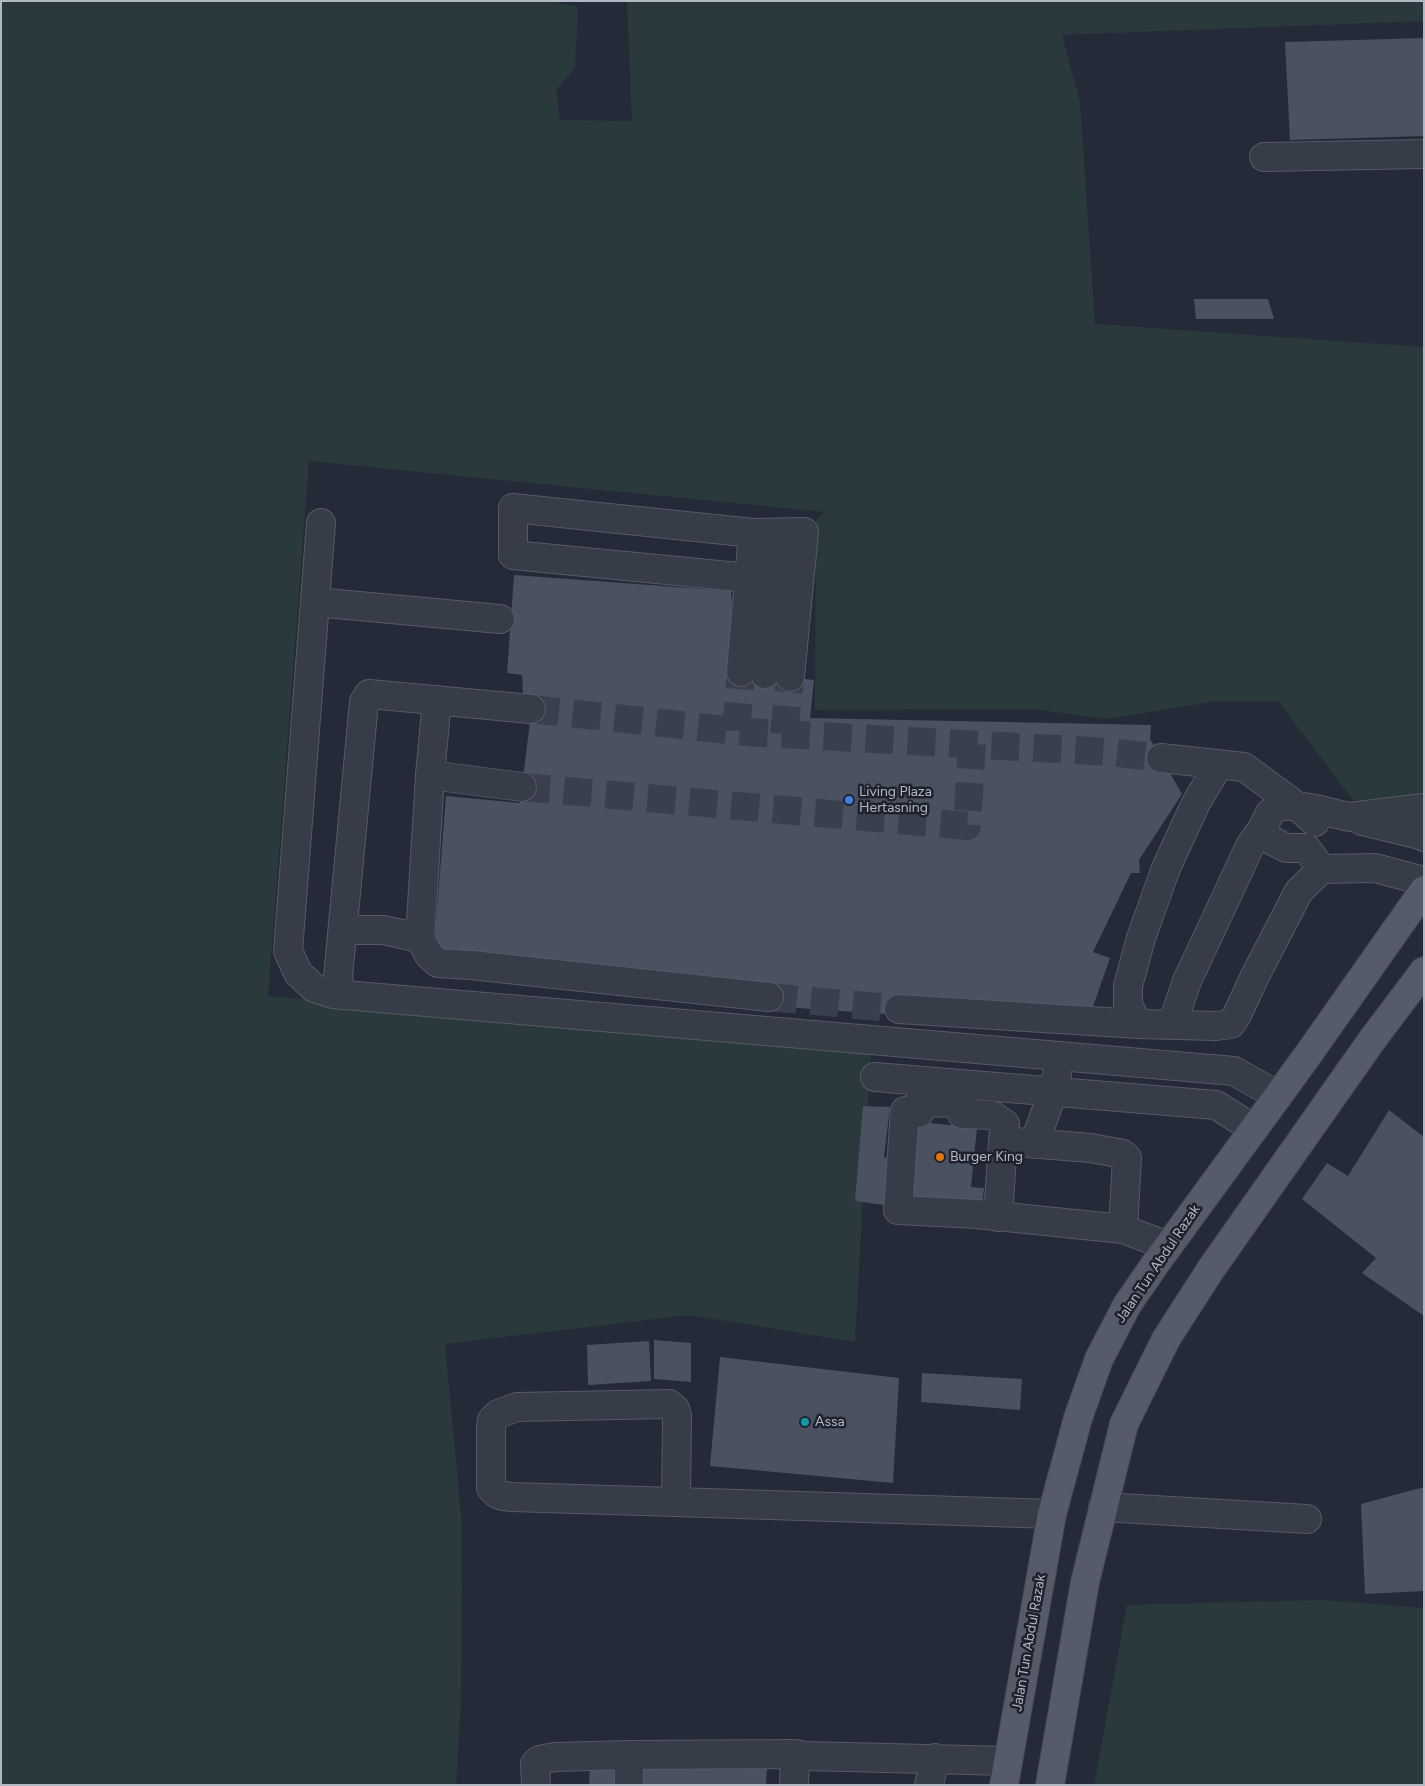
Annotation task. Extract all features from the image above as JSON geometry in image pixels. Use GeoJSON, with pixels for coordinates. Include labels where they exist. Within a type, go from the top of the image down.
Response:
{"type":"FeatureCollection","features":[{"type":"Feature","properties":{"kind":"main road","name":"Jalan Tun Abdul Razak"},"geometry":{"type":"LineString","coordinates":[[1006,1773],[1052,1514],[1078,1418],[1099,1359],[1127,1305],[1424,890]]}},
{"type":"Feature","properties":{"kind":"main road"},"geometry":{"type":"LineString","coordinates":[[1050,1785],[1085,1582],[1124,1424],[1166,1339],[1211,1268],[1372,1040],[1424,971]]}},
{"type":"Feature","properties":{"kind":"street"},"geometry":{"type":"LineString","coordinates":[[1264,157],[1424,154]]}},
{"type":"Feature","properties":{"kind":"street"},"geometry":{"type":"LineString","coordinates":[[749,578],[513,555],[513,508],[765,533],[804,532],[760,676],[749,578],[765,533]]}},
{"type":"Feature","properties":{"kind":"street"},"geometry":{"type":"LineString","coordinates":[[321,523],[288,951],[298,973],[314,988],[341,995],[1234,1071],[1278,1096]]}},
{"type":"Feature","properties":{"kind":"street"},"geometry":{"type":"LineString","coordinates":[[315,602],[500,619]]}},
{"type":"Feature","properties":{"kind":"street"},"geometry":{"type":"LineString","coordinates":[[341,995],[338,977],[364,702],[369,694],[531,709]]}},
{"type":"Feature","properties":{"kind":"street"},"geometry":{"type":"LineString","coordinates":[[437,700],[430,775],[420,938],[429,955],[438,963],[769,997]]}},
{"type":"Feature","properties":{"kind":"street"},"geometry":{"type":"LineString","coordinates":[[1161,758],[1244,767],[1321,814],[1424,808]]}},
{"type":"Feature","properties":{"kind":"street"},"geometry":{"type":"LineString","coordinates":[[1165,1022],[1128,1005],[1128,986],[1141,938],[1166,868],[1196,803],[1218,764]]}},
{"type":"Feature","properties":{"kind":"street"},"geometry":{"type":"LineString","coordinates":[[430,775],[522,787]]}},
{"type":"Feature","properties":{"kind":"street"},"geometry":{"type":"LineString","coordinates":[[1165,1022],[1187,981],[1250,846],[1270,813],[1279,806],[1420,835],[1424,838]]}},
{"type":"Feature","properties":{"kind":"street"},"geometry":{"type":"LineString","coordinates":[[899,1009],[1216,1026],[1231,1024],[1314,858],[1314,839],[1321,814]]}},
{"type":"Feature","properties":{"kind":"street"},"geometry":{"type":"LineString","coordinates":[[1262,829],[1271,840],[1286,848],[1314,858],[1375,868],[1424,882]]}},
{"type":"Feature","properties":{"kind":"street"},"geometry":{"type":"LineString","coordinates":[[343,930],[383,930],[420,938]]}},
{"type":"Feature","properties":{"kind":"street"},"geometry":{"type":"LineString","coordinates":[[1034,1144],[1053,1092],[1060,1056]]}},
{"type":"Feature","properties":{"kind":"street"},"geometry":{"type":"LineString","coordinates":[[874,1077],[1216,1105],[1254,1129]]}},
{"type":"Feature","properties":{"kind":"street"},"geometry":{"type":"LineString","coordinates":[[998,1216],[1005,1124],[992,1115],[962,1114],[963,1103],[919,1102],[919,1113],[906,1111],[898,1210],[998,1216],[1123,1229],[1168,1246]]}},
{"type":"Feature","properties":{"kind":"street"},"geometry":{"type":"LineString","coordinates":[[1003,1142],[1091,1148],[1123,1154],[1127,1158],[1123,1229]]}},
{"type":"Feature","properties":{"kind":"street"},"geometry":{"type":"LineString","coordinates":[[676,1502],[677,1416],[675,1409],[669,1404],[517,1407],[498,1414],[492,1420],[491,1488],[497,1494],[512,1497],[1052,1514]]}},
{"type":"Feature","properties":{"kind":"street"},"geometry":{"type":"LineString","coordinates":[[1103,1507],[1307,1519]]}},
{"type":"Feature","properties":{"kind":"street"},"geometry":{"type":"LineString","coordinates":[[536,1785],[535,1764],[539,1760],[555,1757],[629,1755],[795,1754],[805,1756],[934,1758],[1006,1773]]}},
{"type":"Feature","properties":{"kind":"street"},"geometry":{"type":"LineString","coordinates":[[794,1785],[795,1754]]}},
{"type":"Feature","properties":{"kind":"street"},"geometry":{"type":"LineString","coordinates":[[629,1755],[629,1785]]}},
{"type":"Feature","properties":{"kind":"street"},"geometry":{"type":"LineString","coordinates":[[929,1785],[934,1758]]}},
{"type":"Feature","properties":{"kind":"shaded area"},"geometry":{"type":"Polygon","coordinates":[[[1,1],[548,1],[578,7],[575,68],[556,90],[560,120],[632,121],[627,1],[1424,1],[1424,21],[1062,35],[1080,102],[1095,324],[1424,347],[1424,795],[1353,800],[1278,701],[1218,701],[1109,719],[1032,709],[815,710],[816,520],[825,512],[309,461],[268,996],[871,1050],[855,1342],[689,1315],[445,1344],[462,1525],[461,1701],[456,1785],[1,1785],[1,1]]]}},
{"type":"Feature","properties":{"kind":"shaded area"},"geometry":{"type":"Polygon","coordinates":[[[1322,1600],[1424,1608],[1424,1785],[1094,1785],[1127,1605],[1322,1600]]]}},
{"type":"Feature","properties":{"kind":"building"},"geometry":{"type":"Polygon","coordinates":[[[1424,38],[1424,136],[1290,140],[1285,42],[1424,38]]]}},
{"type":"Feature","properties":{"kind":"building"},"geometry":{"type":"Polygon","coordinates":[[[1194,299],[1268,299],[1274,319],[1196,319],[1194,299]]]}},
{"type":"Feature","properties":{"kind":"building","name":"Living Plaza Hertasning"},"geometry":{"type":"Polygon","coordinates":[[[514,575],[731,591],[735,671],[814,680],[810,718],[1151,725],[1150,739],[1182,794],[1139,860],[1140,873],[1131,873],[1093,952],[1110,958],[1088,1021],[899,1015],[769,1006],[434,949],[446,796],[520,803],[533,697],[523,695],[522,675],[507,673],[514,575]]]}},
{"type":"Feature","properties":{"kind":"building"},"geometry":{"type":"Polygon","coordinates":[[[863,1106],[890,1107],[884,1157],[896,1159],[891,1206],[855,1201],[863,1106]]]}},
{"type":"Feature","properties":{"kind":"building"},"geometry":{"type":"Polygon","coordinates":[[[1389,1110],[1424,1137],[1424,1316],[1362,1273],[1376,1258],[1302,1199],[1327,1163],[1348,1176],[1389,1110]]]}},
{"type":"Feature","properties":{"kind":"building","name":"Burger King"},"geometry":{"type":"Polygon","coordinates":[[[910,1121],[977,1128],[971,1187],[984,1188],[982,1210],[902,1203],[910,1121]]]}},
{"type":"Feature","properties":{"kind":"building"},"geometry":{"type":"Polygon","coordinates":[[[654,1340],[691,1343],[691,1382],[654,1379],[654,1340]]]}},
{"type":"Feature","properties":{"kind":"building"},"geometry":{"type":"Polygon","coordinates":[[[649,1341],[651,1381],[588,1385],[587,1345],[649,1341]]]}},
{"type":"Feature","properties":{"kind":"building","name":"Assa"},"geometry":{"type":"Polygon","coordinates":[[[720,1357],[899,1378],[893,1483],[710,1466],[720,1357]]]}},
{"type":"Feature","properties":{"kind":"building"},"geometry":{"type":"Polygon","coordinates":[[[922,1373],[1022,1379],[1020,1410],[921,1402],[922,1373]]]}},
{"type":"Feature","properties":{"kind":"building"},"geometry":{"type":"Polygon","coordinates":[[[1424,1487],[1424,1591],[1365,1594],[1361,1504],[1424,1487]]]}},
{"type":"Feature","properties":{"kind":"building"},"geometry":{"type":"Polygon","coordinates":[[[637,1764],[767,1764],[766,1785],[637,1785],[637,1764]]]}},
{"type":"Feature","properties":{"kind":"building"},"geometry":{"type":"Polygon","coordinates":[[[590,1766],[620,1770],[619,1785],[589,1785],[590,1766]]]}},
{"type":"Feature","properties":{"kind":"tunnel"},"geometry":{"type":"LineString","coordinates":[[736,731],[741,672]]}},
{"type":"Feature","properties":{"kind":"tunnel"},"geometry":{"type":"LineString","coordinates":[[784,734],[790,677]]}},
{"type":"Feature","properties":{"kind":"tunnel"},"geometry":{"type":"LineString","coordinates":[[531,709],[746,732],[1110,752],[1161,758]]}},
{"type":"Feature","properties":{"kind":"tunnel"},"geometry":{"type":"LineString","coordinates":[[522,787],[967,826],[972,744]]}},
{"type":"Feature","properties":{"kind":"tunnel"},"geometry":{"type":"LineString","coordinates":[[769,997],[899,1009]]}},
{"type":"Feature","properties":{"kind":"place","name":"Living Plaza Hertasning"},"geometry":{"type":"Point","coordinates":[849,800]}},
{"type":"Feature","properties":{"kind":"place","name":"Burger King"},"geometry":{"type":"Point","coordinates":[940,1157]}},
{"type":"Feature","properties":{"kind":"place","name":"Assa"},"geometry":{"type":"Point","coordinates":[805,1422]}}]}
